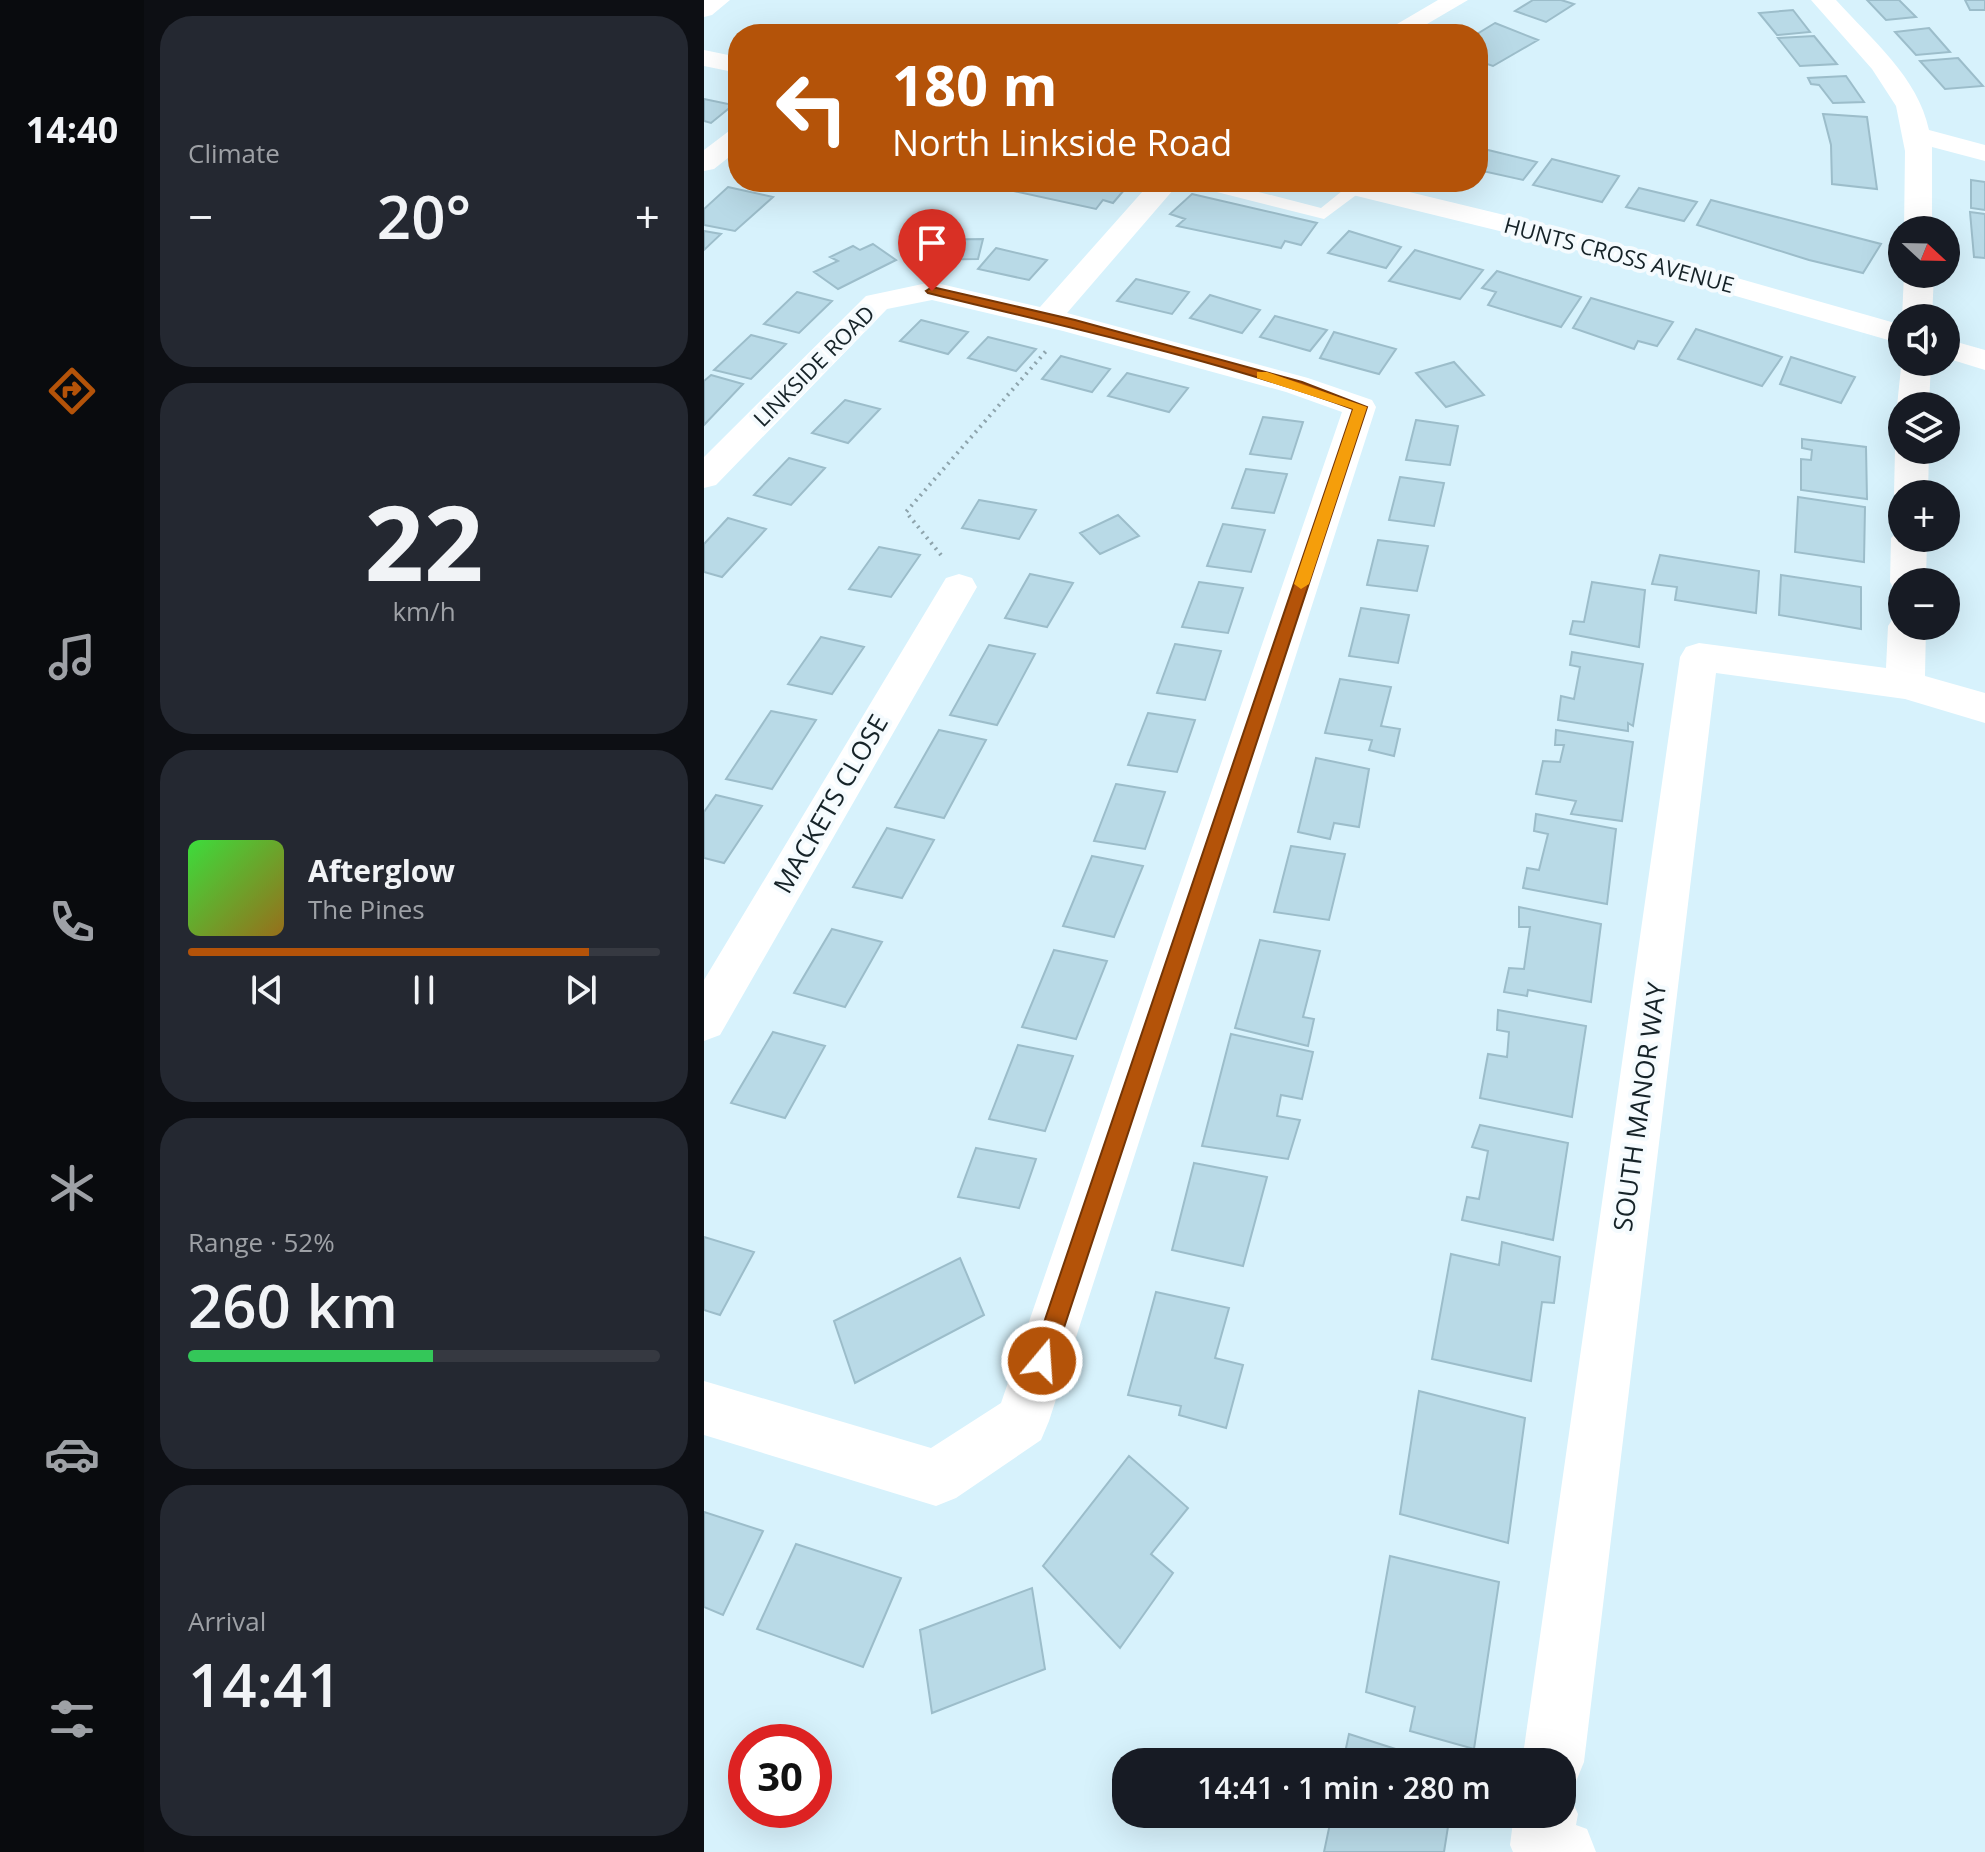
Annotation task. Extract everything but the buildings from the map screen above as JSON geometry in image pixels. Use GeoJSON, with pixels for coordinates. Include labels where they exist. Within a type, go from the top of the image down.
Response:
{"type":"FeatureCollection","features":[{"type":"Feature","properties":{"kind":"street"},"geometry":{"type":"LineString","coordinates":[[704,10],[718,0]]}},
{"type":"Feature","properties":{"kind":"street"},"geometry":{"type":"LineString","coordinates":[[1823,0],[1894,82],[1910,107],[1916,135],[1918,216]]}},
{"type":"Feature","properties":{"kind":"street"},"geometry":{"type":"LineString","coordinates":[[1409,24],[1445,2]]}},
{"type":"Feature","properties":{"kind":"street"},"geometry":{"type":"LineString","coordinates":[[704,58],[728,63]]}},
{"type":"Feature","properties":{"kind":"street"},"geometry":{"type":"LineString","coordinates":[[1916,135],[1985,153]]}},
{"type":"Feature","properties":{"kind":"street"},"geometry":{"type":"LineString","coordinates":[[704,163],[728,145]]}},
{"type":"Feature","properties":{"kind":"street"},"geometry":{"type":"LineString","coordinates":[[1058,320],[1158,192]]}},
{"type":"Feature","properties":{"kind":"street","name":"HUNTS CROSS AVENUE"},"geometry":{"type":"LineString","coordinates":[[1375,192],[1579,242],[1888,331]]}},
{"type":"Feature","properties":{"kind":"street","name":"LINKSIDE ROAD"},"geometry":{"type":"LineString","coordinates":[[704,477],[877,302],[932,291],[1058,320],[1297,385],[1360,407],[1022,1421],[936,1478],[704,1408]]}},
{"type":"Feature","properties":{"kind":"street"},"geometry":{"type":"LineString","coordinates":[[1960,352],[1985,360]]}},
{"type":"Feature","properties":{"kind":"street","name":"MACKETS CLOSE"},"geometry":{"type":"LineString","coordinates":[[704,1021],[959,587]]}},
{"type":"Feature","properties":{"kind":"street"},"geometry":{"type":"LineString","coordinates":[[1907,640],[1905,685],[1985,708]]}},
{"type":"Feature","properties":{"kind":"street","name":"SOUTH MANOR WAY"},"geometry":{"type":"LineString","coordinates":[[1555,1748],[1699,657],[1905,685]]}},
{"type":"Feature","properties":{"kind":"street"},"geometry":{"type":"LineString","coordinates":[[1544,1828],[1542,1845],[1564,1852]]}},
{"type":"Feature","properties":{"kind":"lane"},"geometry":{"type":"LineString","coordinates":[[1238,192],[1324,214],[1341,192]]}},
{"type":"Feature","properties":{"kind":"path"},"geometry":{"type":"LineString","coordinates":[[959,587],[942,556],[906,512],[1058,320]]}},
{"type":"Feature","properties":{"kind":"slow traffic"},"geometry":{"type":"LineString","coordinates":[[1262,375],[1360,407],[1301,584]]}},
{"type":"Feature","properties":{"kind":"route"},"geometry":{"type":"LineString","coordinates":[[932,291],[1070,323],[1297,385],[1360,407],[1042,1361]]}}]}
